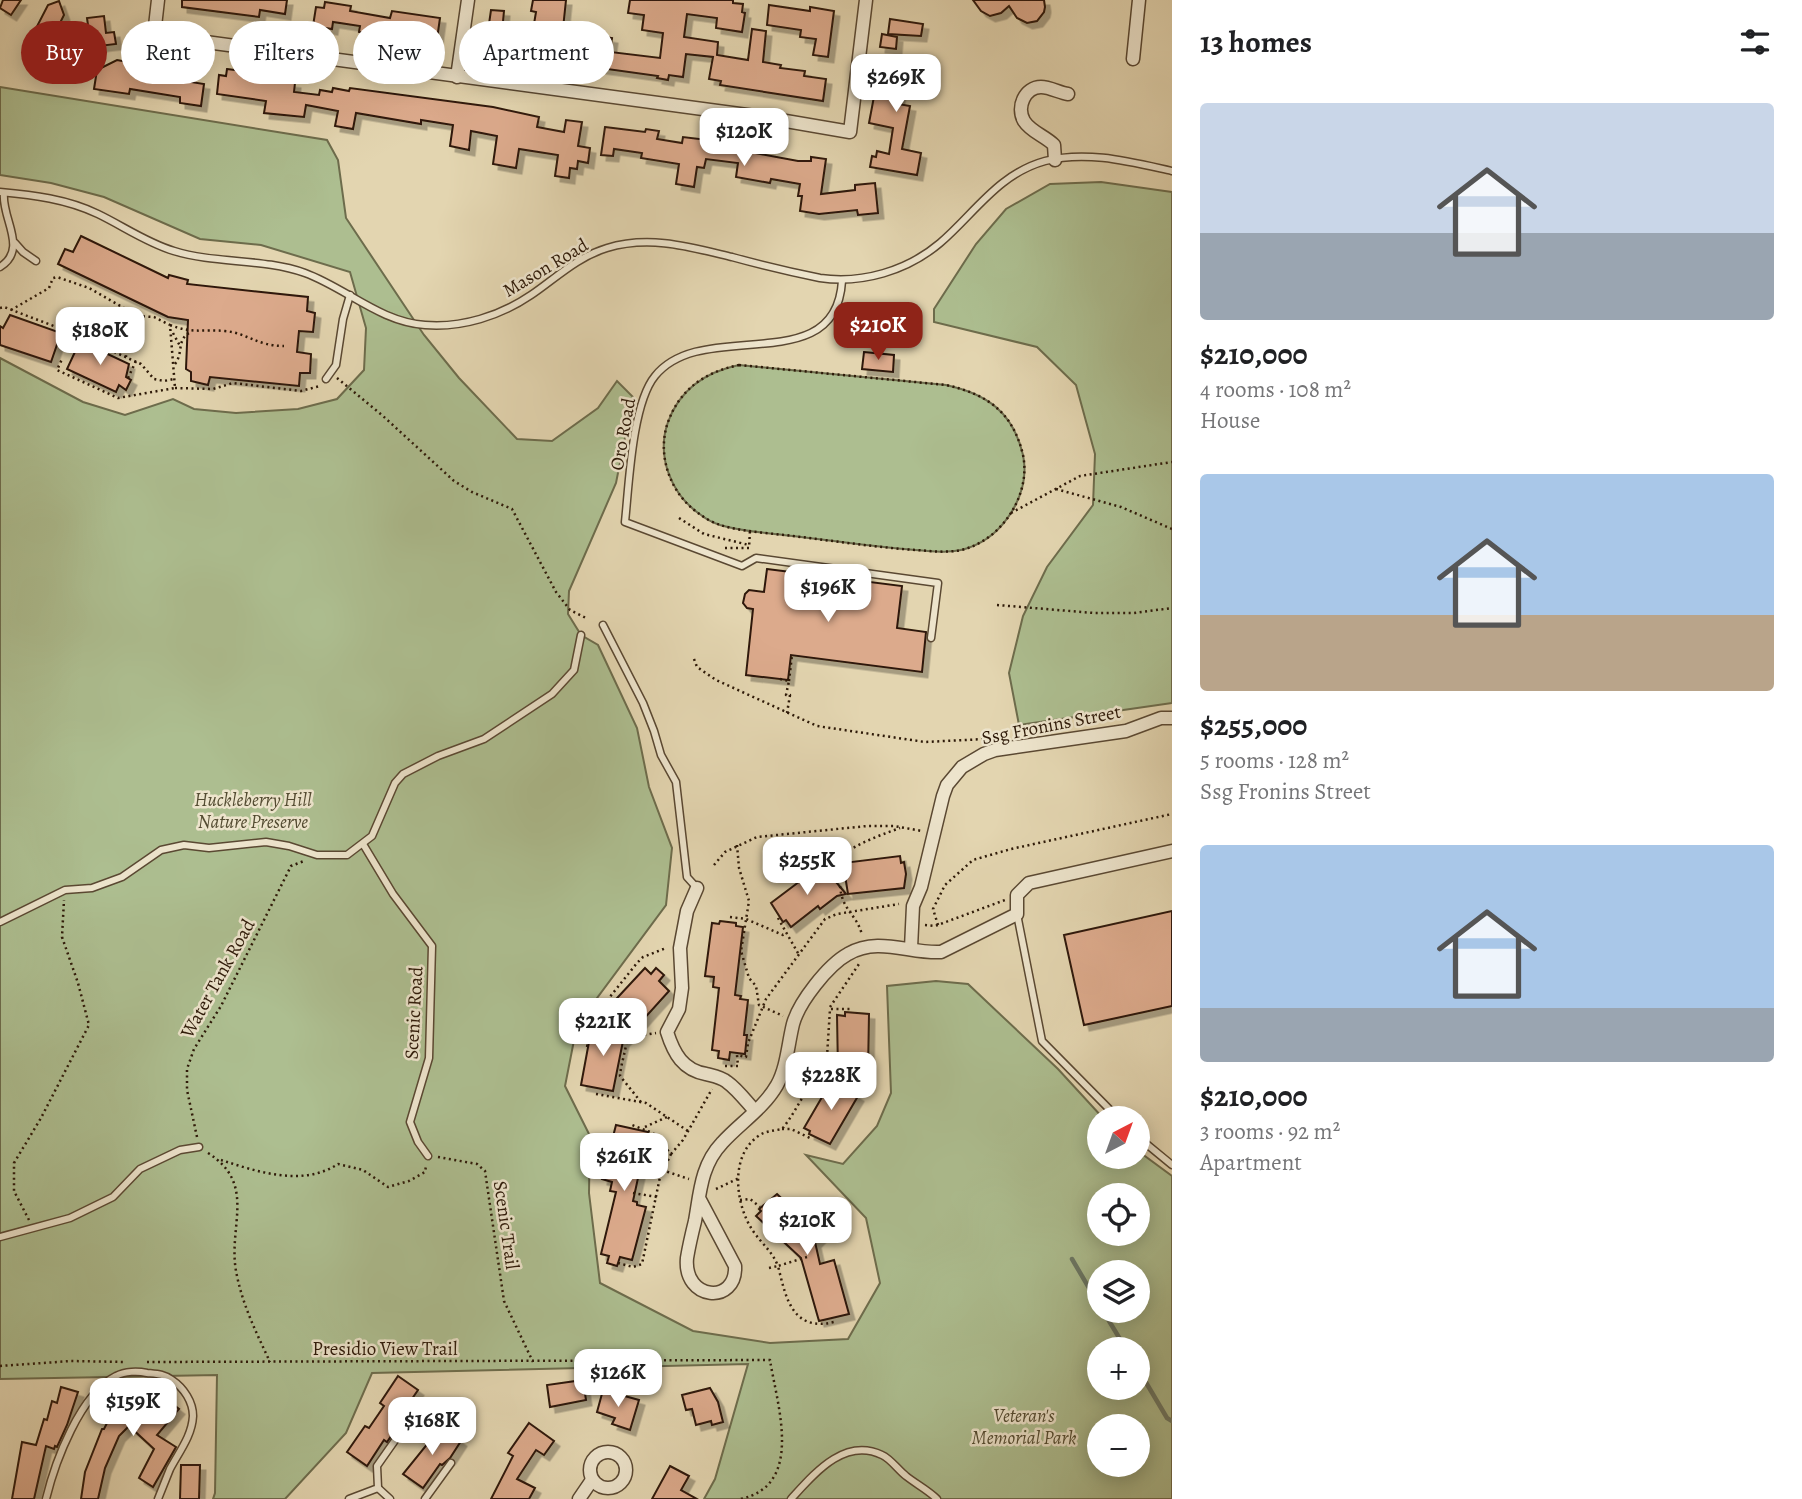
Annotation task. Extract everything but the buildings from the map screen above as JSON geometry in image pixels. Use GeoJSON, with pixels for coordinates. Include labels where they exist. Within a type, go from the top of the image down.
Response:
{"type":"FeatureCollection","features":[{"type":"Feature","properties":{"kind":"street"},"geometry":{"type":"LineString","coordinates":[[158,0],[155,35],[762,117],[850,132],[866,0]]}},
{"type":"Feature","properties":{"kind":"street"},"geometry":{"type":"LineString","coordinates":[[457,77],[468,0]]}},
{"type":"Feature","properties":{"kind":"street"},"geometry":{"type":"LineString","coordinates":[[1133,59],[1139,0]]}},
{"type":"Feature","properties":{"kind":"street"},"geometry":{"type":"LineString","coordinates":[[1055,160],[1054,145],[1024,121],[1021,104],[1025,95],[1033,89],[1043,87],[1068,94]]}},
{"type":"Feature","properties":{"kind":"street","name":"Ssg Fronins Street"},"geometry":{"type":"LineString","coordinates":[[911,948],[913,906],[936,832],[943,796],[954,775],[971,760],[995,750],[1126,731],[1161,718],[1172,718]]}},
{"type":"Feature","properties":{"kind":"street"},"geometry":{"type":"LineString","coordinates":[[699,1198],[735,1266],[736,1275],[731,1284],[722,1291],[711,1294],[701,1292],[688,1275],[687,1259],[700,1183],[713,1152],[772,1093],[782,1072],[794,1021],[804,1000],[846,954],[885,945],[929,953],[941,952],[1017,914],[1017,896],[1028,883],[1172,851]]}},
{"type":"Feature","properties":{"kind":"street"},"geometry":{"type":"LineString","coordinates":[[697,888],[687,911],[680,948],[679,1009],[667,1032],[683,1063],[697,1073],[719,1071],[754,1110]]}},
{"type":"Feature","properties":{"kind":"street"},"geometry":{"type":"LineString","coordinates":[[579,1499],[592,1480]]}},
{"type":"Feature","properties":{"kind":"lane","name":"Mason Road"},"geometry":{"type":"LineString","coordinates":[[2,193],[62,201],[96,213],[175,251],[290,269],[321,279],[386,315],[423,325],[456,324],[492,315],[529,296],[569,266],[590,255],[625,244],[650,241],[677,244],[842,281],[869,278],[916,259],[939,244],[999,185],[1027,168],[1055,160],[1096,157],[1172,170]]}},
{"type":"Feature","properties":{"kind":"lane"},"geometry":{"type":"LineString","coordinates":[[0,267],[13,255],[14,241],[2,193]]}},
{"type":"Feature","properties":{"kind":"lane"},"geometry":{"type":"LineString","coordinates":[[14,241],[36,261]]}},
{"type":"Feature","properties":{"kind":"lane","name":"Oro Road"},"geometry":{"type":"LineString","coordinates":[[842,281],[842,293],[833,316],[815,333],[793,340],[703,349],[687,354],[655,375],[640,403],[625,522],[742,566],[756,558],[937,583],[930,638]]}},
{"type":"Feature","properties":{"kind":"lane"},"geometry":{"type":"LineString","coordinates":[[326,379],[336,365],[343,319],[350,295]]}},
{"type":"Feature","properties":{"kind":"lane"},"geometry":{"type":"LineString","coordinates":[[603,625],[643,704],[661,755],[676,782],[687,877],[697,888]]}},
{"type":"Feature","properties":{"kind":"lane"},"geometry":{"type":"LineString","coordinates":[[0,922],[65,890],[92,888],[122,877],[161,850],[184,845],[209,848],[265,842],[317,855],[347,855],[372,836],[395,783],[403,774],[438,756],[484,739],[552,694],[575,670],[581,635]]}},
{"type":"Feature","properties":{"kind":"lane","name":"Scenic Road"},"geometry":{"type":"LineString","coordinates":[[363,844],[393,894],[432,946],[429,1058],[410,1122],[418,1142],[428,1156]]}},
{"type":"Feature","properties":{"kind":"lane"},"geometry":{"type":"LineString","coordinates":[[1017,914],[1042,1041],[1106,1106]]}},
{"type":"Feature","properties":{"kind":"lane"},"geometry":{"type":"LineString","coordinates":[[0,1237],[70,1218],[113,1197],[140,1169],[180,1150],[199,1147]]}},
{"type":"Feature","properties":{"kind":"lane"},"geometry":{"type":"LineString","coordinates":[[1150,1147],[1172,1165]]}},
{"type":"Feature","properties":{"kind":"lane"},"geometry":{"type":"LineString","coordinates":[[46,1499],[50,1481],[76,1421],[87,1403],[101,1387],[117,1375],[137,1371],[164,1374],[178,1384],[189,1398],[193,1413],[191,1432],[158,1499]]}},
{"type":"Feature","properties":{"kind":"lane"},"geometry":{"type":"LineString","coordinates":[[390,1499],[378,1488],[377,1466],[417,1409]]}},
{"type":"Feature","properties":{"kind":"lane"},"geometry":{"type":"LineString","coordinates":[[791,1499],[842,1452],[863,1450],[887,1458],[937,1499]]}},
{"type":"Feature","properties":{"kind":"lane"},"geometry":{"type":"LineString","coordinates":[[425,1499],[451,1463]]}},
{"type":"Feature","properties":{"kind":"lane"},"geometry":{"type":"LineString","coordinates":[[349,1499],[378,1488]]}},
{"type":"Feature","properties":{"kind":"path"},"geometry":{"type":"LineString","coordinates":[[11,310],[49,288],[53,278],[57,277],[89,288],[138,316],[154,317],[191,332],[224,331],[268,346],[284,346]]}},
{"type":"Feature","properties":{"kind":"path"},"geometry":{"type":"LineString","coordinates":[[119,307],[127,331],[126,357]]}},
{"type":"Feature","properties":{"kind":"path"},"geometry":{"type":"LineString","coordinates":[[0,308],[72,332],[135,361],[158,381],[174,379]]}},
{"type":"Feature","properties":{"kind":"path"},"geometry":{"type":"LineString","coordinates":[[68,344],[80,314]]}},
{"type":"Feature","properties":{"kind":"path"},"geometry":{"type":"LineString","coordinates":[[170,325],[180,346]]}},
{"type":"Feature","properties":{"kind":"path"},"geometry":{"type":"LineString","coordinates":[[172,331],[175,388]]}},
{"type":"Feature","properties":{"kind":"path"},"geometry":{"type":"LineString","coordinates":[[174,366],[184,335],[191,332]]}},
{"type":"Feature","properties":{"kind":"path"},"geometry":{"type":"LineString","coordinates":[[62,359],[57,370],[111,396],[124,398],[175,388],[213,389],[233,383],[301,391],[320,386],[314,380]]}},
{"type":"Feature","properties":{"kind":"path"},"geometry":{"type":"LineString","coordinates":[[128,378],[135,361]]}},
{"type":"Feature","properties":{"kind":"path"},"geometry":{"type":"LineString","coordinates":[[1011,513],[1022,486],[1024,462],[1020,442],[998,407],[977,394],[946,386],[739,365],[713,372],[684,393],[671,413],[664,436],[665,459],[671,481],[691,508],[718,525],[876,547],[949,552],[968,548],[986,539],[1011,513],[1080,476],[1172,463]]}},
{"type":"Feature","properties":{"kind":"path"},"geometry":{"type":"LineString","coordinates":[[337,378],[454,481],[512,509],[556,592],[570,610],[589,619]]}},
{"type":"Feature","properties":{"kind":"path"},"geometry":{"type":"LineString","coordinates":[[1056,488],[1121,507],[1172,529]]}},
{"type":"Feature","properties":{"kind":"path"},"geometry":{"type":"LineString","coordinates":[[679,518],[704,534],[749,547],[750,530]]}},
{"type":"Feature","properties":{"kind":"path"},"geometry":{"type":"LineString","coordinates":[[997,605],[1094,613],[1134,613],[1172,608]]}},
{"type":"Feature","properties":{"kind":"path"},"geometry":{"type":"LineString","coordinates":[[786,713],[790,695],[786,695],[792,655]]}},
{"type":"Feature","properties":{"kind":"path"},"geometry":{"type":"LineString","coordinates":[[694,660],[697,667],[716,680],[817,726],[925,742],[986,738],[992,742],[995,750]]}},
{"type":"Feature","properties":{"kind":"path"},"geometry":{"type":"LineString","coordinates":[[780,679],[789,681]]}},
{"type":"Feature","properties":{"kind":"path"},"geometry":{"type":"LineString","coordinates":[[937,925],[933,909],[945,885],[973,860],[1011,849],[1172,814]]}},
{"type":"Feature","properties":{"kind":"path"},"geometry":{"type":"LineString","coordinates":[[714,864],[725,852],[757,837],[867,826],[936,832]]}},
{"type":"Feature","properties":{"kind":"path"},"geometry":{"type":"LineString","coordinates":[[836,875],[833,862],[847,850],[900,828]]}},
{"type":"Feature","properties":{"kind":"path"},"geometry":{"type":"LineString","coordinates":[[737,845],[739,869],[750,901],[741,951],[749,978],[756,986],[759,1005],[772,1010]]}},
{"type":"Feature","properties":{"kind":"path","name":"Water Tank Road"},"geometry":{"type":"LineString","coordinates":[[199,1147],[187,1090],[187,1069],[194,1049],[221,1006],[291,866],[317,855]]}},
{"type":"Feature","properties":{"kind":"path"},"geometry":{"type":"LineString","coordinates":[[840,886],[841,898],[861,931]]}},
{"type":"Feature","properties":{"kind":"path"},"geometry":{"type":"LineString","coordinates":[[34,1229],[14,1191],[14,1163],[89,1025],[62,937],[65,890]]}},
{"type":"Feature","properties":{"kind":"path"},"geometry":{"type":"LineString","coordinates":[[912,919],[926,925],[937,925],[1017,896]]}},
{"type":"Feature","properties":{"kind":"path"},"geometry":{"type":"LineString","coordinates":[[618,1263],[633,1267],[642,1264],[662,1170],[700,1113],[719,1071],[738,1066],[737,1055],[747,1057],[748,1043],[766,999],[825,919],[890,904],[913,906]]}},
{"type":"Feature","properties":{"kind":"path"},"geometry":{"type":"LineString","coordinates":[[730,917],[746,919],[783,935],[788,933]]}},
{"type":"Feature","properties":{"kind":"path"},"geometry":{"type":"LineString","coordinates":[[778,919],[799,955]]}},
{"type":"Feature","properties":{"kind":"path"},"geometry":{"type":"LineString","coordinates":[[588,1046],[583,1045],[593,1018],[637,963],[656,950],[680,948]]}},
{"type":"Feature","properties":{"kind":"path"},"geometry":{"type":"LineString","coordinates":[[830,1007],[865,956],[864,948]]}},
{"type":"Feature","properties":{"kind":"path"},"geometry":{"type":"LineString","coordinates":[[827,1072],[830,1009],[851,1010]]}},
{"type":"Feature","properties":{"kind":"path"},"geometry":{"type":"LineString","coordinates":[[621,1029],[627,1034],[637,1036],[667,1032]]}},
{"type":"Feature","properties":{"kind":"path"},"geometry":{"type":"LineString","coordinates":[[627,1034],[620,1076],[641,1102]]}},
{"type":"Feature","properties":{"kind":"path"},"geometry":{"type":"LineString","coordinates":[[806,1065],[842,1078]]}},
{"type":"Feature","properties":{"kind":"path"},"geometry":{"type":"LineString","coordinates":[[782,1129],[812,1083],[827,1072]]}},
{"type":"Feature","properties":{"kind":"path"},"geometry":{"type":"LineString","coordinates":[[596,1094],[641,1102],[688,1131]]}},
{"type":"Feature","properties":{"kind":"path"},"geometry":{"type":"LineString","coordinates":[[642,1128],[667,1116]]}},
{"type":"Feature","properties":{"kind":"path"},"geometry":{"type":"LineString","coordinates":[[632,1125],[653,1133],[671,1154]]}},
{"type":"Feature","properties":{"kind":"path"},"geometry":{"type":"LineString","coordinates":[[813,1139],[791,1129],[782,1129],[766,1132],[749,1144],[742,1157],[740,1200],[753,1231],[773,1253],[783,1292],[790,1306],[810,1324],[819,1326],[834,1322]]}},
{"type":"Feature","properties":{"kind":"path"},"geometry":{"type":"LineString","coordinates":[[199,1147],[220,1160],[284,1177],[325,1172],[338,1164],[363,1170],[388,1187],[409,1181],[425,1172],[428,1156]]}},
{"type":"Feature","properties":{"kind":"path","name":"Scenic Trail"},"geometry":{"type":"LineString","coordinates":[[428,1156],[477,1164],[485,1171],[504,1301],[533,1362]]}},
{"type":"Feature","properties":{"kind":"path"},"geometry":{"type":"LineString","coordinates":[[220,1160],[234,1180],[239,1202],[235,1267],[241,1296],[271,1363]]}},
{"type":"Feature","properties":{"kind":"path"},"geometry":{"type":"LineString","coordinates":[[662,1170],[686,1177]]}},
{"type":"Feature","properties":{"kind":"path"},"geometry":{"type":"LineString","coordinates":[[716,1189],[739,1178]]}},
{"type":"Feature","properties":{"kind":"path"},"geometry":{"type":"LineString","coordinates":[[633,1193],[657,1197]]}},
{"type":"Feature","properties":{"kind":"path"},"geometry":{"type":"LineString","coordinates":[[740,1200],[750,1199],[760,1207]]}},
{"type":"Feature","properties":{"kind":"path"},"geometry":{"type":"LineString","coordinates":[[769,1268],[807,1257]]}},
{"type":"Feature","properties":{"kind":"path","name":"Presidio View Trail"},"geometry":{"type":"LineString","coordinates":[[0,1366],[71,1361],[271,1363],[770,1360],[784,1446],[779,1470],[760,1490],[740,1499]]}},
{"type":"Feature","properties":{"kind":"green space"},"geometry":{"type":"Polygon","coordinates":[[[0,87],[327,140],[338,160],[346,218],[424,335],[459,378],[517,439],[552,441],[598,408],[617,381],[633,397],[616,483],[569,591],[568,614],[581,635],[598,645],[637,728],[649,787],[672,848],[666,905],[577,1025],[565,1086],[590,1136],[589,1193],[600,1283],[693,1331],[770,1343],[848,1339],[880,1283],[866,1218],[806,1155],[843,1164],[877,1126],[891,1093],[887,986],[936,981],[968,984],[1058,1069],[1092,1106],[1087,1106],[1087,1169],[1150,1169],[1150,1160],[1172,1176],[1172,1499],[704,1499],[715,1479],[748,1364],[372,1373],[346,1433],[285,1499],[213,1499],[217,1375],[0,1379],[0,358],[83,402],[125,415],[173,399],[194,409],[236,413],[298,409],[337,399],[364,370],[366,328],[350,272],[261,245],[200,239],[104,197],[51,183],[0,175],[0,87]]]}},
{"type":"Feature","properties":{"kind":"green space"},"geometry":{"type":"Polygon","coordinates":[[[1101,182],[1172,192],[1172,703],[1019,725],[1009,673],[1023,616],[1047,567],[1093,505],[1095,454],[1076,385],[1037,347],[934,322],[934,309],[976,244],[1006,209],[1050,184],[1101,182]]]}},
{"type":"Feature","properties":{"kind":"green space"},"geometry":{"type":"Polygon","coordinates":[[[739,365],[946,385],[974,394],[996,407],[1005,416],[1019,440],[1024,469],[1019,498],[993,534],[968,548],[949,552],[756,532],[710,521],[690,507],[674,486],[665,461],[665,435],[673,410],[687,391],[715,372],[739,365]]]}},
{"type":"Feature","properties":{"kind":"waterway"},"geometry":{"type":"LineString","coordinates":[[1072,1259],[1087,1285]]}},
{"type":"Feature","properties":{"kind":"waterway"},"geometry":{"type":"LineString","coordinates":[[1110,1323],[1119,1337]]}},
{"type":"Feature","properties":{"kind":"waterway"},"geometry":{"type":"LineString","coordinates":[[1150,1389],[1167,1418],[1172,1421]]}},
{"type":"Feature","properties":{"kind":"park label","name":"Huckleberry Hill Nature Preserve"},"geometry":{"type":"Point","coordinates":[253,810]}},
{"type":"Feature","properties":{"kind":"park label","name":"Veteran's Memorial Park"},"geometry":{"type":"Point","coordinates":[1024,1426]}}]}
